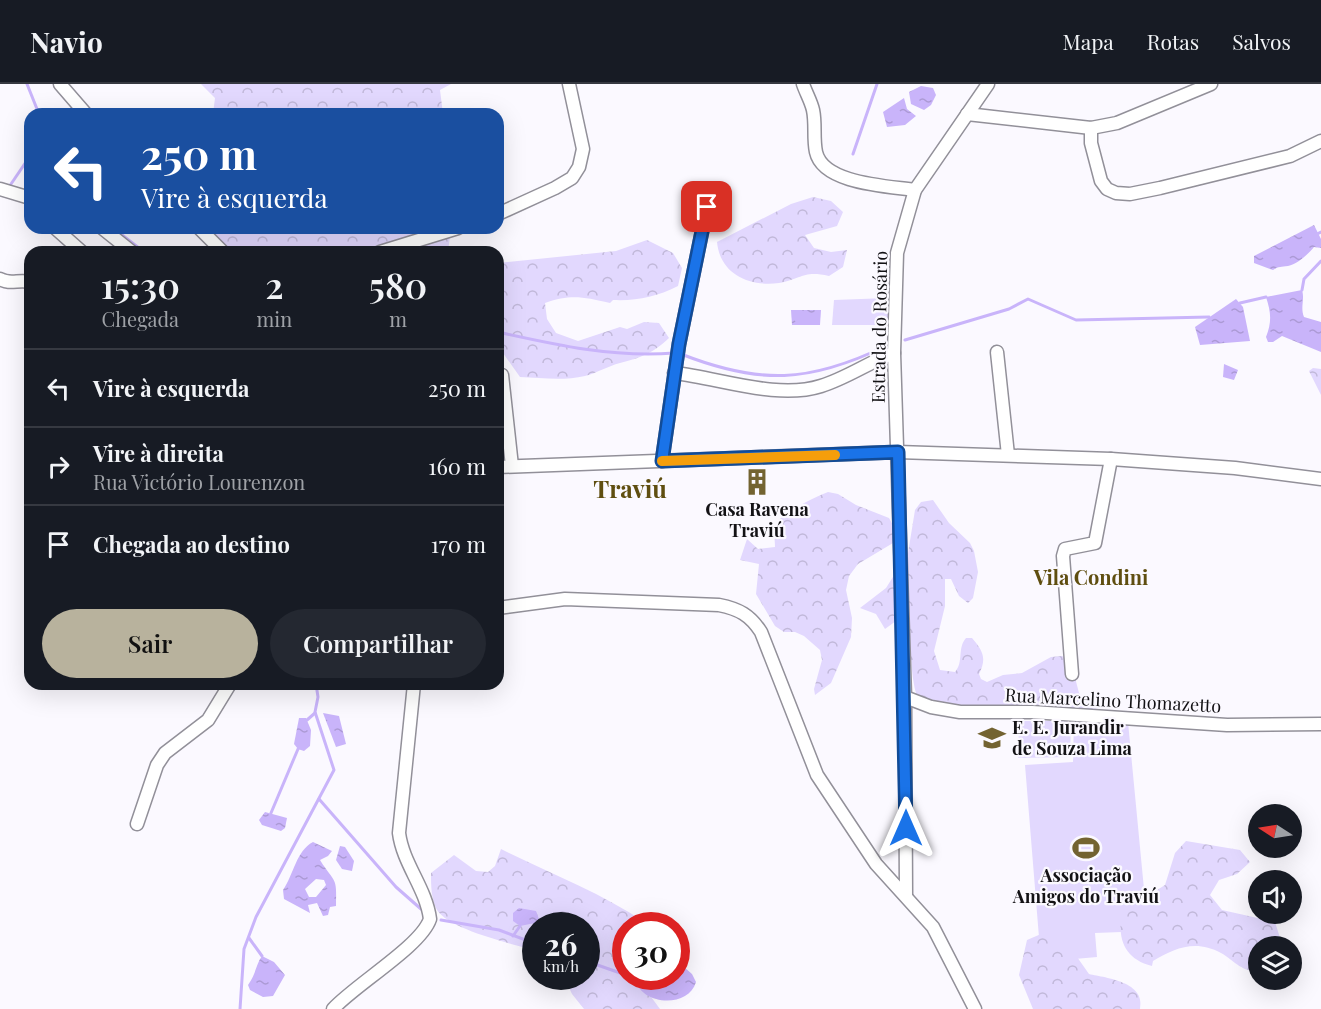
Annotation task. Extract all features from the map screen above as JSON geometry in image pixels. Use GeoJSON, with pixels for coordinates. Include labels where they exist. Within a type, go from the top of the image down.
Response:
{"type":"FeatureCollection","features":[{"type":"Feature","properties":{"kind":"street"},"geometry":{"type":"LineString","coordinates":[[60,84],[81,108]]}},
{"type":"Feature","properties":{"kind":"street"},"geometry":{"type":"LineString","coordinates":[[504,211],[572,178],[579,167],[583,149],[569,84]]}},
{"type":"Feature","properties":{"kind":"street"},"geometry":{"type":"LineString","coordinates":[[803,84],[813,110],[815,149],[823,166],[832,174],[846,178],[915,190]]}},
{"type":"Feature","properties":{"kind":"street","name":"Estrada do Rosário"},"geometry":{"type":"LineString","coordinates":[[906,895],[905,697],[894,353],[897,253],[915,190],[988,84]]}},
{"type":"Feature","properties":{"kind":"street"},"geometry":{"type":"LineString","coordinates":[[967,114],[1091,128],[1117,123],[1211,84]]}},
{"type":"Feature","properties":{"kind":"street"},"geometry":{"type":"LineString","coordinates":[[1091,128],[1090,143],[1101,181],[1107,189],[1116,193],[1130,194],[1290,156],[1321,141]]}},
{"type":"Feature","properties":{"kind":"street"},"geometry":{"type":"LineString","coordinates":[[0,189],[24,196]]}},
{"type":"Feature","properties":{"kind":"street"},"geometry":{"type":"LineString","coordinates":[[662,461],[674,373],[707,207]]}},
{"type":"Feature","properties":{"kind":"street"},"geometry":{"type":"LineString","coordinates":[[62,234],[75,246]]}},
{"type":"Feature","properties":{"kind":"street"},"geometry":{"type":"LineString","coordinates":[[110,234],[124,246]]}},
{"type":"Feature","properties":{"kind":"street"},"geometry":{"type":"LineString","coordinates":[[205,234],[217,246]]}},
{"type":"Feature","properties":{"kind":"street"},"geometry":{"type":"LineString","coordinates":[[400,246],[438,234]]}},
{"type":"Feature","properties":{"kind":"street"},"geometry":{"type":"LineString","coordinates":[[0,279],[12,283],[24,280]]}},
{"type":"Feature","properties":{"kind":"street"},"geometry":{"type":"LineString","coordinates":[[997,351],[1008,455]]}},
{"type":"Feature","properties":{"kind":"street"},"geometry":{"type":"LineString","coordinates":[[674,373],[710,377],[759,388],[803,390],[822,386],[894,353]]}},
{"type":"Feature","properties":{"kind":"street"},"geometry":{"type":"LineString","coordinates":[[504,393],[512,466]]}},
{"type":"Feature","properties":{"kind":"street"},"geometry":{"type":"LineString","coordinates":[[504,467],[898,452],[1111,459],[1235,468],[1321,480]]}},
{"type":"Feature","properties":{"kind":"street"},"geometry":{"type":"LineString","coordinates":[[1072,674],[1063,556],[1065,549],[1070,546],[1095,543],[1111,459]]}},
{"type":"Feature","properties":{"kind":"street"},"geometry":{"type":"LineString","coordinates":[[504,607],[564,598],[603,598],[719,605],[734,608],[751,616],[765,641],[817,775],[876,864],[933,927],[975,1009]]}},
{"type":"Feature","properties":{"kind":"street"},"geometry":{"type":"LineString","coordinates":[[137,824],[157,765],[165,753],[208,720],[226,690]]}},
{"type":"Feature","properties":{"kind":"street"},"geometry":{"type":"LineString","coordinates":[[333,1009],[348,993],[411,944],[423,932],[430,918],[424,898],[401,846],[399,833],[413,690]]}},
{"type":"Feature","properties":{"kind":"street","name":"Rua Marcelino Thomazetto"},"geometry":{"type":"LineString","coordinates":[[905,697],[931,707],[960,712],[1032,712],[1227,725],[1321,724]]}},
{"type":"Feature","properties":{"kind":"green space"},"geometry":{"type":"Polygon","coordinates":[[[201,84],[451,84],[440,90],[442,108],[214,108],[215,98],[201,84]]]}},
{"type":"Feature","properties":{"kind":"green space"},"geometry":{"type":"Polygon","coordinates":[[[813,197],[831,201],[843,212],[837,226],[805,235],[814,248],[831,252],[847,250],[843,267],[829,276],[813,274],[768,284],[747,280],[730,270],[719,253],[717,242],[791,204],[813,197]]]}},
{"type":"Feature","properties":{"kind":"green space"},"geometry":{"type":"Polygon","coordinates":[[[214,234],[450,234],[449,246],[225,246],[214,234]]]}},
{"type":"Feature","properties":{"kind":"green space"},"geometry":{"type":"Polygon","coordinates":[[[647,240],[673,253],[682,268],[678,286],[646,297],[613,300],[610,303],[577,297],[554,300],[545,303],[547,319],[556,333],[578,341],[620,327],[627,329],[644,322],[659,323],[669,338],[658,348],[646,354],[585,376],[561,379],[520,377],[504,354],[504,262],[616,251],[647,240]]]}},
{"type":"Feature","properties":{"kind":"green space"},"geometry":{"type":"Polygon","coordinates":[[[888,298],[889,325],[832,325],[834,300],[888,298]]]}},
{"type":"Feature","properties":{"kind":"green space"},"geometry":{"type":"Polygon","coordinates":[[[1313,368],[1321,369],[1321,395],[1309,371],[1313,368]]]}},
{"type":"Feature","properties":{"kind":"green space"},"geometry":{"type":"Polygon","coordinates":[[[828,492],[838,494],[856,505],[889,518],[897,532],[893,543],[858,564],[849,576],[846,590],[852,618],[851,637],[831,683],[815,695],[814,689],[822,660],[820,650],[804,636],[795,632],[784,632],[775,626],[756,594],[759,564],[740,560],[747,539],[758,549],[775,547],[775,530],[779,520],[800,505],[828,492]]]}},
{"type":"Feature","properties":{"kind":"green space"},"geometry":{"type":"Polygon","coordinates":[[[933,500],[949,523],[970,543],[978,572],[973,598],[968,603],[959,596],[951,579],[945,579],[945,606],[934,651],[940,670],[955,672],[966,638],[972,638],[981,651],[983,663],[979,674],[981,679],[987,682],[1003,675],[1022,673],[1051,657],[1062,656],[1071,662],[1079,693],[1098,708],[1078,715],[942,713],[917,697],[905,619],[900,618],[885,629],[876,614],[860,608],[886,588],[908,553],[915,510],[921,502],[933,500]]]}},
{"type":"Feature","properties":{"kind":"green space","name":"Associação Amigos do Traviú"},"geometry":{"type":"Polygon","coordinates":[[[1074,719],[1128,722],[1148,931],[1095,933],[1097,957],[1041,962],[1025,765],[1073,762],[1074,719]]]}},
{"type":"Feature","properties":{"kind":"green space"},"geometry":{"type":"Polygon","coordinates":[[[1019,721],[1071,721],[1070,757],[1018,758],[1019,721]]]}},
{"type":"Feature","properties":{"kind":"green space"},"geometry":{"type":"Polygon","coordinates":[[[1186,841],[1240,850],[1250,862],[1237,874],[1219,880],[1210,895],[1222,910],[1248,916],[1248,924],[1276,924],[1279,936],[1248,936],[1248,970],[1226,956],[1203,947],[1177,949],[1153,961],[1152,966],[1142,963],[1129,953],[1122,939],[1122,912],[1165,885],[1175,853],[1186,841]]]}},
{"type":"Feature","properties":{"kind":"green space"},"geometry":{"type":"Polygon","coordinates":[[[501,849],[629,912],[612,912],[612,990],[646,990],[660,1009],[584,1009],[572,994],[570,990],[600,990],[600,912],[522,912],[522,947],[467,930],[454,924],[437,910],[431,887],[431,873],[454,855],[476,871],[488,872],[495,866],[501,849]]]}},
{"type":"Feature","properties":{"kind":"green space"},"geometry":{"type":"Polygon","coordinates":[[[1041,934],[1070,947],[1089,974],[1115,980],[1131,987],[1140,1000],[1140,1009],[1033,1009],[1019,975],[1027,940],[1041,934]]]}},
{"type":"Feature","properties":{"kind":"water"},"geometry":{"type":"Polygon","coordinates":[[[921,86],[933,88],[936,95],[931,105],[924,110],[911,104],[909,92],[921,86]]]}},
{"type":"Feature","properties":{"kind":"water"},"geometry":{"type":"Polygon","coordinates":[[[904,98],[907,109],[916,116],[905,125],[887,127],[883,112],[904,98]]]}},
{"type":"Feature","properties":{"kind":"water"},"geometry":{"type":"Polygon","coordinates":[[[1314,225],[1321,239],[1321,248],[1314,247],[1295,263],[1273,270],[1254,263],[1254,256],[1314,225]]]}},
{"type":"Feature","properties":{"kind":"water"},"geometry":{"type":"Polygon","coordinates":[[[1302,290],[1304,317],[1321,322],[1321,352],[1282,336],[1273,342],[1268,342],[1266,337],[1270,317],[1266,297],[1302,290]]]}},
{"type":"Feature","properties":{"kind":"water"},"geometry":{"type":"Polygon","coordinates":[[[1236,299],[1243,307],[1250,341],[1200,345],[1195,327],[1236,299]]]}},
{"type":"Feature","properties":{"kind":"water"},"geometry":{"type":"Polygon","coordinates":[[[791,310],[821,310],[820,325],[792,325],[791,310]]]}},
{"type":"Feature","properties":{"kind":"water"},"geometry":{"type":"Polygon","coordinates":[[[1224,364],[1238,370],[1234,380],[1223,377],[1224,364]]]}},
{"type":"Feature","properties":{"kind":"water"},"geometry":{"type":"Polygon","coordinates":[[[323,713],[339,716],[346,744],[336,747],[323,713]]]}},
{"type":"Feature","properties":{"kind":"water"},"geometry":{"type":"Polygon","coordinates":[[[299,718],[306,718],[311,730],[310,746],[304,751],[298,749],[294,744],[299,718]]]}},
{"type":"Feature","properties":{"kind":"water"},"geometry":{"type":"Polygon","coordinates":[[[265,812],[287,818],[285,828],[281,831],[262,825],[259,820],[265,812]]]}},
{"type":"Feature","properties":{"kind":"water"},"geometry":{"type":"Polygon","coordinates":[[[313,842],[332,851],[320,860],[332,877],[336,889],[336,906],[330,907],[328,915],[323,916],[317,903],[308,905],[310,913],[284,899],[283,890],[307,846],[313,842]],[[316,879],[305,889],[309,897],[316,897],[326,885],[324,880],[316,879]]]}},
{"type":"Feature","properties":{"kind":"water"},"geometry":{"type":"Polygon","coordinates":[[[340,846],[345,847],[354,861],[352,871],[342,869],[336,860],[340,846]]]}},
{"type":"Feature","properties":{"kind":"water"},"geometry":{"type":"Polygon","coordinates":[[[519,908],[536,912],[522,912],[522,926],[520,926],[513,921],[513,913],[519,908]]]}},
{"type":"Feature","properties":{"kind":"water"},"geometry":{"type":"Polygon","coordinates":[[[262,956],[274,962],[285,975],[273,996],[263,997],[250,990],[248,985],[262,956]]]}},
{"type":"Feature","properties":{"kind":"water"},"geometry":{"type":"Polygon","coordinates":[[[690,972],[696,982],[691,991],[684,997],[674,1000],[654,998],[641,990],[690,990],[690,972]]]}},
{"type":"Feature","properties":{"kind":"waterway"},"geometry":{"type":"LineString","coordinates":[[27,84],[37,108]]}},
{"type":"Feature","properties":{"kind":"waterway"},"geometry":{"type":"LineString","coordinates":[[853,154],[877,84]]}},
{"type":"Feature","properties":{"kind":"waterway"},"geometry":{"type":"LineString","coordinates":[[9,187],[24,165]]}},
{"type":"Feature","properties":{"kind":"waterway"},"geometry":{"type":"LineString","coordinates":[[1317,234],[1321,232]]}},
{"type":"Feature","properties":{"kind":"waterway"},"geometry":{"type":"LineString","coordinates":[[121,234],[136,246]]}},
{"type":"Feature","properties":{"kind":"waterway"},"geometry":{"type":"LineString","coordinates":[[1302,290],[1304,279],[1321,261]]}},
{"type":"Feature","properties":{"kind":"waterway"},"geometry":{"type":"LineString","coordinates":[[1240,303],[1266,297]]}},
{"type":"Feature","properties":{"kind":"waterway"},"geometry":{"type":"LineString","coordinates":[[905,340],[1009,309],[1028,299],[1076,320],[1209,317]]}},
{"type":"Feature","properties":{"kind":"waterway"},"geometry":{"type":"LineString","coordinates":[[504,333],[564,346],[608,352],[674,353]]}},
{"type":"Feature","properties":{"kind":"waterway"},"geometry":{"type":"LineString","coordinates":[[681,354],[736,371],[784,376],[833,367],[886,346]]}},
{"type":"Feature","properties":{"kind":"waterway"},"geometry":{"type":"LineString","coordinates":[[240,1009],[244,949],[256,917],[334,770],[315,712],[317,690]]}},
{"type":"Feature","properties":{"kind":"waterway"},"geometry":{"type":"LineString","coordinates":[[307,720],[315,713]]}},
{"type":"Feature","properties":{"kind":"waterway"},"geometry":{"type":"LineString","coordinates":[[271,813],[298,749]]}},
{"type":"Feature","properties":{"kind":"waterway"},"geometry":{"type":"LineString","coordinates":[[319,799],[396,887],[421,909]]}},
{"type":"Feature","properties":{"kind":"waterway"},"geometry":{"type":"LineString","coordinates":[[441,920],[499,930],[522,939]]}},
{"type":"Feature","properties":{"kind":"waterway"},"geometry":{"type":"LineString","coordinates":[[513,936],[520,926]]}},
{"type":"Feature","properties":{"kind":"waterway"},"geometry":{"type":"LineString","coordinates":[[249,938],[262,956]]}},
{"type":"Feature","properties":{"kind":"waterway"},"geometry":{"type":"LineString","coordinates":[[600,966],[612,970]]}},
{"type":"Feature","properties":{"kind":"slow traffic"},"geometry":{"type":"LineString","coordinates":[[662,461],[835,455]]}},
{"type":"Feature","properties":{"kind":"place","name":"Casa Ravena Traviú"},"geometry":{"type":"Point","coordinates":[757,482]}},
{"type":"Feature","properties":{"kind":"place","name":"E. E. Jurandir de Souza Lima"},"geometry":{"type":"Point","coordinates":[992,738]}},
{"type":"Feature","properties":{"kind":"place","name":"Associação Amigos do Traviú"},"geometry":{"type":"Point","coordinates":[1086,848]}},
{"type":"Feature","properties":{"kind":"district","name":"Traviú"},"geometry":{"type":"Point","coordinates":[630,490]}},
{"type":"Feature","properties":{"kind":"district","name":"Vila Condini"},"geometry":{"type":"Point","coordinates":[1091,578]}},
{"type":"Feature","properties":{"kind":"route"},"geometry":{"type":"LineString","coordinates":[[707,207],[679,344],[662,461],[898,452],[906,828]]}}]}
